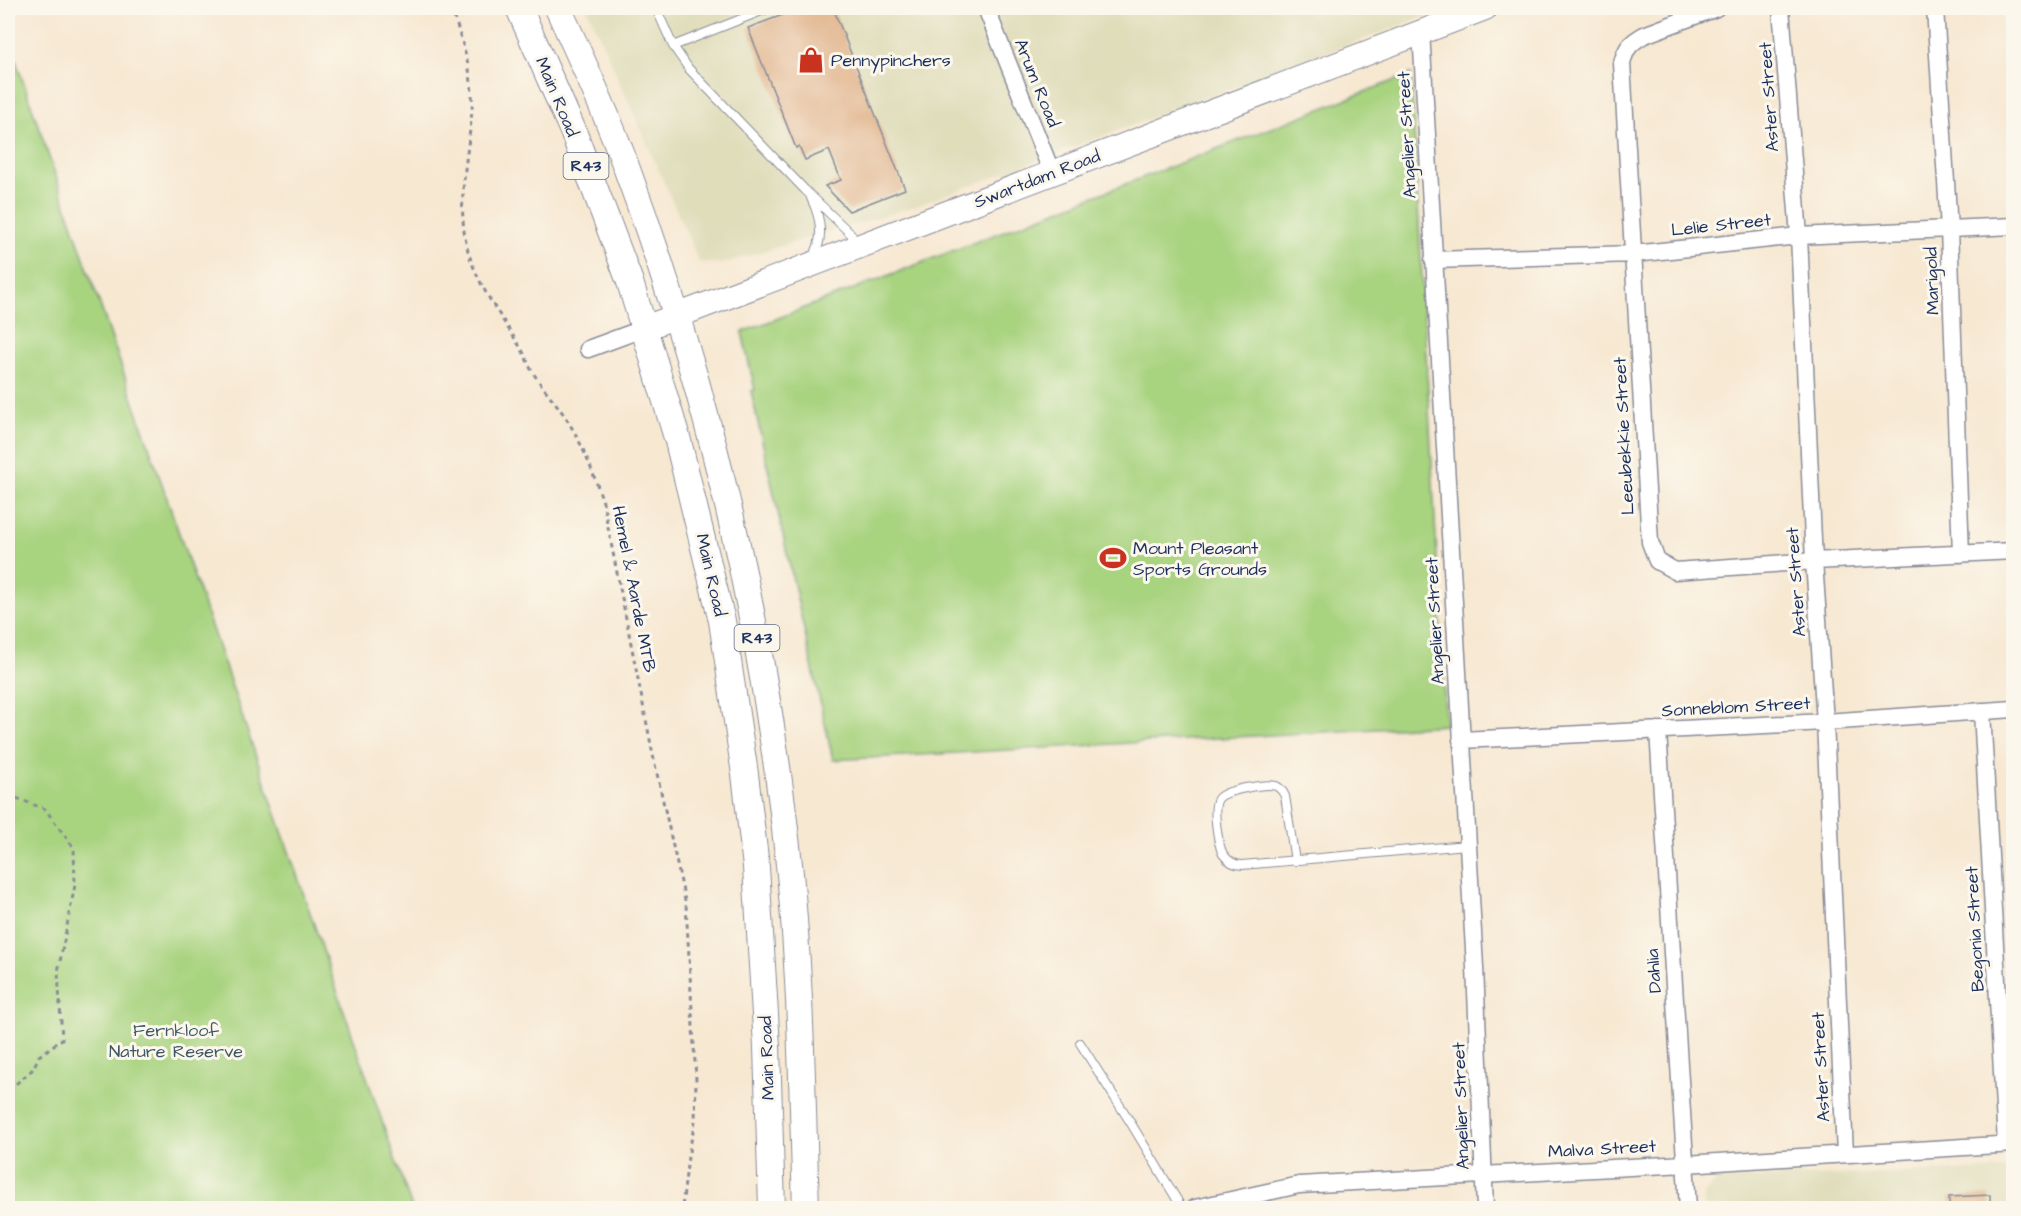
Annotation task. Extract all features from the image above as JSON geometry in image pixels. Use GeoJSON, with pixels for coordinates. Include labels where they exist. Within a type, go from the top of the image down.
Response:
{"type":"FeatureCollection","features":[{"type":"Feature","properties":{"kind":"main road","name":"Main Road"},"geometry":{"type":"LineString","coordinates":[[519,8],[573,131],[630,282],[694,501],[722,621],[752,832],[760,921],[772,1209]]}},
{"type":"Feature","properties":{"kind":"main road","name":"Main Road"},"geometry":{"type":"LineString","coordinates":[[558,8],[624,161],[678,316],[726,488],[763,667],[789,858],[797,967],[806,1209]]}},
{"type":"Feature","properties":{"kind":"street","name":"Arum Road"},"geometry":{"type":"LineString","coordinates":[[986,8],[1052,173]]}},
{"type":"Feature","properties":{"kind":"street","name":"Swartdam Road"},"geometry":{"type":"LineString","coordinates":[[588,349],[802,270],[1421,31],[1447,14],[1485,8]]}},
{"type":"Feature","properties":{"kind":"street","name":"Leeubekkie Street"},"geometry":{"type":"LineString","coordinates":[[1716,8],[1644,35],[1626,49],[1622,63],[1650,542],[1657,561],[1675,571],[2013,551]]}},
{"type":"Feature","properties":{"kind":"street","name":"Aster Street"},"geometry":{"type":"LineString","coordinates":[[1781,8],[1799,236],[1845,1154]]}},
{"type":"Feature","properties":{"kind":"street","name":"Marigold"},"geometry":{"type":"LineString","coordinates":[[1935,8],[1949,229],[1961,554]]}},
{"type":"Feature","properties":{"kind":"street","name":"Angelier Street"},"geometry":{"type":"LineString","coordinates":[[1421,31],[1475,967],[1485,1209]]}},
{"type":"Feature","properties":{"kind":"street","name":"Lelie Street"},"geometry":{"type":"LineString","coordinates":[[1433,260],[1634,254],[1799,236],[2013,226]]}},
{"type":"Feature","properties":{"kind":"street","name":"Sonneblom Street"},"geometry":{"type":"LineString","coordinates":[[1461,740],[1825,722],[2013,709]]}},
{"type":"Feature","properties":{"kind":"street","name":"Begonia Street"},"geometry":{"type":"LineString","coordinates":[[1982,711],[2010,1144]]}},
{"type":"Feature","properties":{"kind":"street","name":"Dahlia"},"geometry":{"type":"LineString","coordinates":[[1658,730],[1688,1209]]}},
{"type":"Feature","properties":{"kind":"street","name":"Malva Street"},"geometry":{"type":"LineString","coordinates":[[1195,1209],[1299,1185],[2010,1144]]}},
{"type":"Feature","properties":{"kind":"lane"},"geometry":{"type":"LineString","coordinates":[[656,8],[674,46],[689,69],[851,234],[857,248]]}},
{"type":"Feature","properties":{"kind":"lane"},"geometry":{"type":"LineString","coordinates":[[674,46],[769,8]]}},
{"type":"Feature","properties":{"kind":"lane"},"geometry":{"type":"LineString","coordinates":[[802,270],[816,253],[820,235],[818,215],[806,190]]}},
{"type":"Feature","properties":{"kind":"lane"},"geometry":{"type":"LineString","coordinates":[[1295,861],[1285,796],[1282,790],[1272,786],[1228,791],[1218,798],[1215,809],[1220,848],[1231,863],[1242,866],[1467,845]]}},
{"type":"Feature","properties":{"kind":"lane"},"geometry":{"type":"LineString","coordinates":[[1080,1043],[1182,1209]]}},
{"type":"Feature","properties":{"kind":"path","name":"Hemel & Aarde MTB"},"geometry":{"type":"LineString","coordinates":[[451,8],[470,74],[472,109],[463,190],[465,225],[472,262],[493,307],[523,351],[532,370],[570,424],[591,466],[603,502],[652,749],[686,905],[696,1080],[695,1121],[682,1209]]}},
{"type":"Feature","properties":{"kind":"path"},"geometry":{"type":"LineString","coordinates":[[8,795],[45,809],[74,848],[75,885],[58,972],[62,1040],[39,1056],[33,1069],[8,1091]]}},
{"type":"Feature","properties":{"kind":"shaded area"},"geometry":{"type":"Polygon","coordinates":[[[587,8],[1447,8],[913,207],[721,264],[699,262],[587,8]]]}},
{"type":"Feature","properties":{"kind":"shaded area"},"geometry":{"type":"Polygon","coordinates":[[[2013,1169],[2013,1208],[1704,1208],[1704,1195],[1717,1179],[2013,1169]]]}},
{"type":"Feature","properties":{"kind":"green space","name":"Fernkloof Nature Reserve"},"geometry":{"type":"Polygon","coordinates":[[[8,38],[412,1208],[8,1208],[8,38]]]}},
{"type":"Feature","properties":{"kind":"green space","name":"Mount Pleasant Sports Grounds"},"geometry":{"type":"Polygon","coordinates":[[[1411,74],[1446,725],[833,760],[751,391],[755,390],[742,332],[1411,74]]]}},
{"type":"Feature","properties":{"kind":"building"},"geometry":{"type":"Polygon","coordinates":[[[801,8],[833,8],[905,189],[849,211],[825,186],[841,180],[829,150],[805,160],[799,146],[796,148],[748,28],[801,8]]]}},
{"type":"Feature","properties":{"kind":"building"},"geometry":{"type":"Polygon","coordinates":[[[1990,1195],[1990,1209],[1949,1209],[1949,1197],[1990,1195]]]}},
{"type":"Feature","properties":{"kind":"place","name":"Pennypinchers"},"geometry":{"type":"Point","coordinates":[811,60]}},
{"type":"Feature","properties":{"kind":"place","name":"Mount Pleasant Sports Grounds"},"geometry":{"type":"Point","coordinates":[1113,558]}}]}
